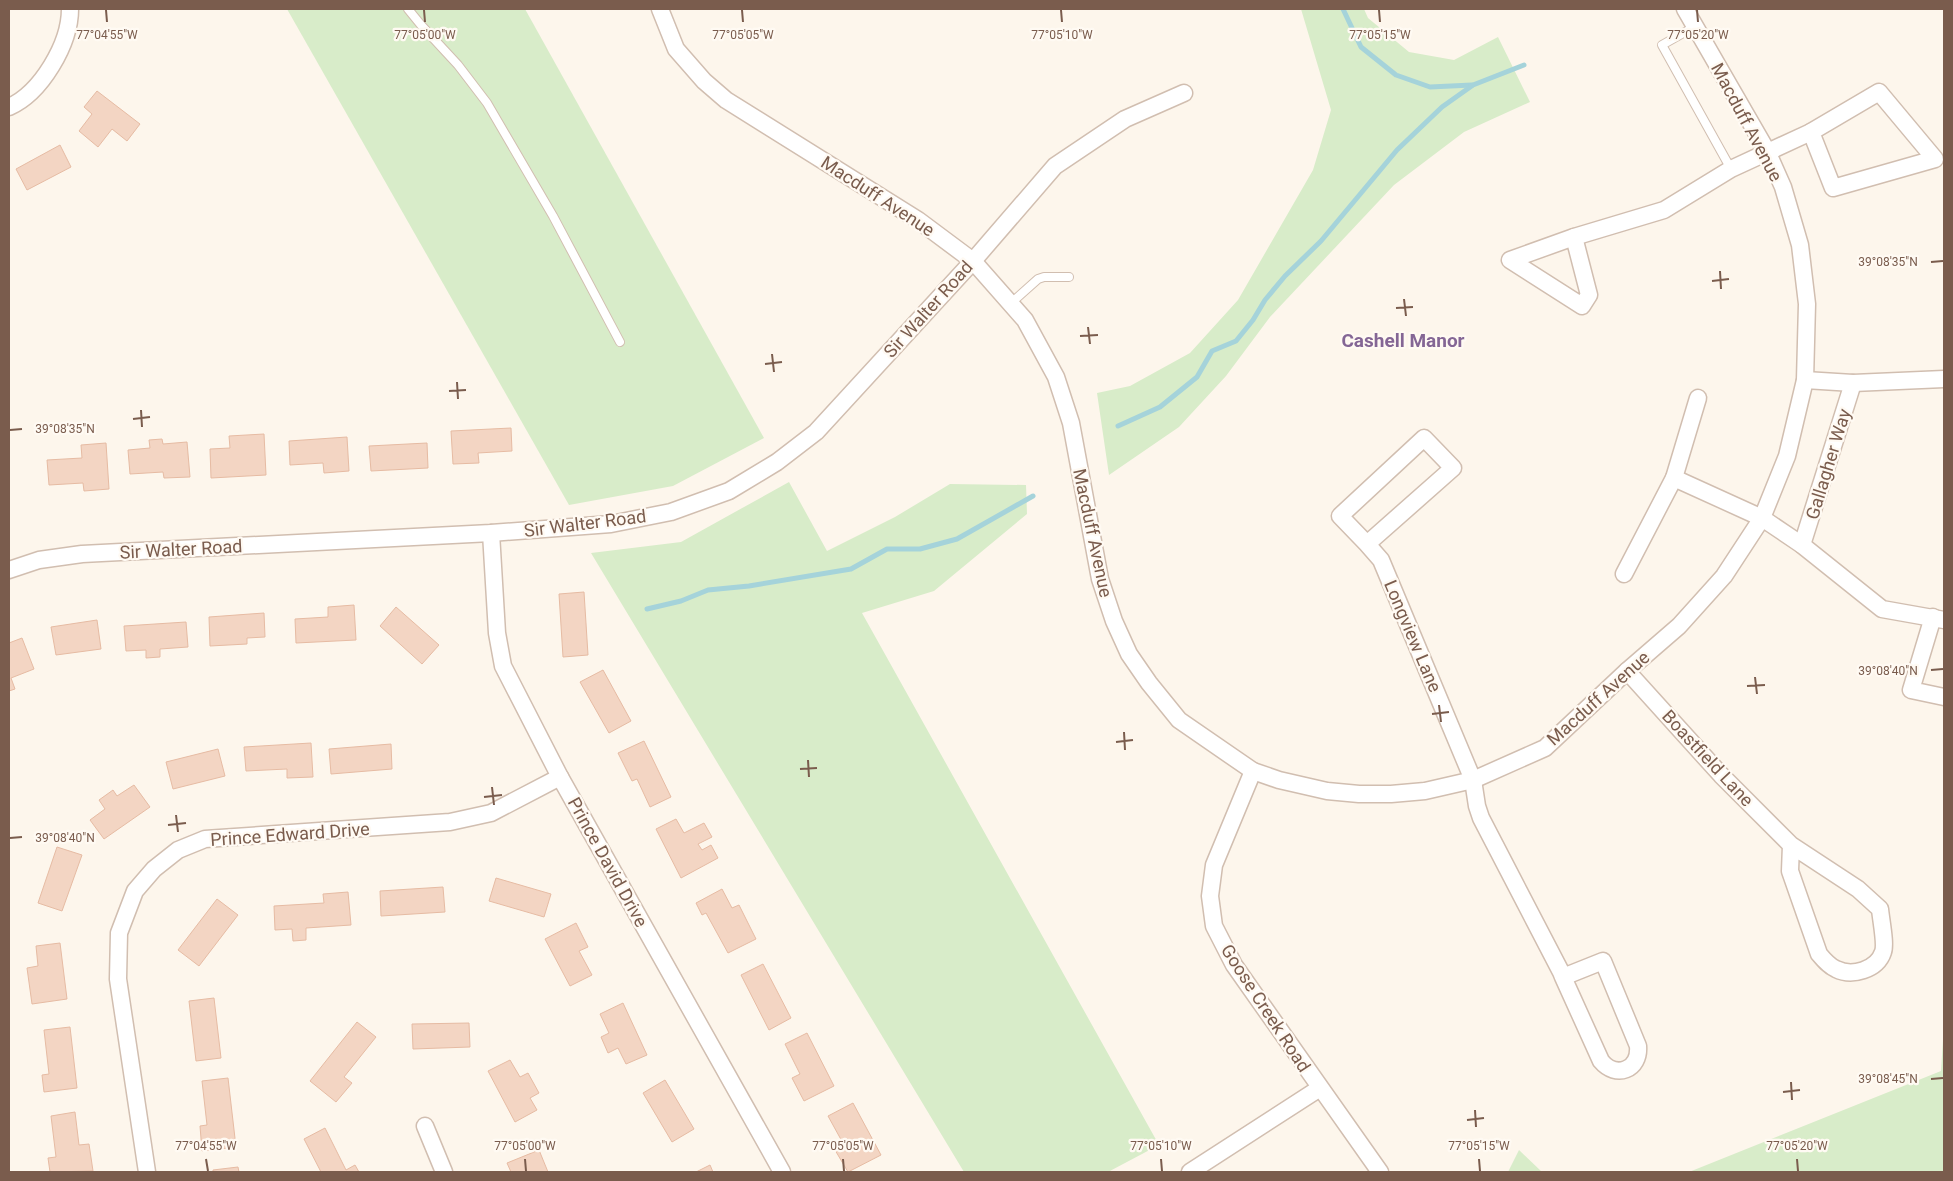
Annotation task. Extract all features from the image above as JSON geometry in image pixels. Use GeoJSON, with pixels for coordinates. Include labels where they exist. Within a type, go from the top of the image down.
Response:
{"type":"FeatureCollection","features":[{"type":"Feature","properties":{"kind":"street"},"geometry":{"type":"LineString","coordinates":[[9,106],[20,102],[50,69],[64,41],[70,9]]}},
{"type":"Feature","properties":{"kind":"street","name":"Macduff Avenue"},"geometry":{"type":"LineString","coordinates":[[660,9],[676,49],[704,82],[719,94],[918,220],[973,261],[1025,320],[1056,377],[1071,423],[1100,579],[1114,621],[1129,654],[1149,683],[1179,720],[1253,771],[1304,787],[1359,794],[1425,791],[1473,780],[1545,748],[1627,671],[1679,626],[1724,576],[1762,518],[1787,456],[1805,380],[1807,304],[1800,245],[1782,187],[1767,152],[1685,9]]}},
{"type":"Feature","properties":{"kind":"street"},"geometry":{"type":"LineString","coordinates":[[1574,237],[1589,295],[1582,306],[1510,260],[1574,237],[1664,210],[1731,169],[1811,132],[1879,92],[1935,159],[1833,188],[1811,132]]}},
{"type":"Feature","properties":{"kind":"street","name":"Sir Walter Road"},"geometry":{"type":"LineString","coordinates":[[9,570],[39,560],[82,554],[491,533],[611,524],[671,512],[729,491],[777,462],[816,432],[973,261],[1055,166],[1124,119],[1184,93]]}},
{"type":"Feature","properties":{"kind":"street","name":"Gallagher Way"},"geometry":{"type":"LineString","coordinates":[[1805,380],[1853,382],[1944,379]]}},
{"type":"Feature","properties":{"kind":"street","name":"Gallagher Way"},"geometry":{"type":"LineString","coordinates":[[1802,545],[1853,382]]}},
{"type":"Feature","properties":{"kind":"street"},"geometry":{"type":"LineString","coordinates":[[1624,574],[1674,478],[1698,398]]}},
{"type":"Feature","properties":{"kind":"street","name":"Longview Lane"},"geometry":{"type":"LineString","coordinates":[[1366,544],[1453,468],[1424,438],[1340,516],[1366,544],[1381,560],[1473,780],[1477,806],[1485,828],[1563,978],[1601,1061],[1610,1069],[1618,1071],[1630,1067],[1638,1056],[1638,1046],[1603,961],[1563,978]]}},
{"type":"Feature","properties":{"kind":"street","name":"Gallagher Way"},"geometry":{"type":"LineString","coordinates":[[1674,478],[1762,518],[1802,545],[1882,609],[1939,618],[1911,690],[1944,697]]}},
{"type":"Feature","properties":{"kind":"street","name":"Prince David Drive"},"geometry":{"type":"LineString","coordinates":[[491,533],[497,633],[503,666],[560,778],[782,1172]]}},
{"type":"Feature","properties":{"kind":"street","name":"Boastfield Lane"},"geometry":{"type":"LineString","coordinates":[[1627,671],[1722,775],[1791,844],[1858,889],[1880,910],[1884,950],[1881,957],[1870,968],[1851,973],[1837,970],[1825,962],[1819,954],[1790,870],[1791,844]]}},
{"type":"Feature","properties":{"kind":"street","name":"Goose Creek Road"},"geometry":{"type":"LineString","coordinates":[[1253,771],[1214,865],[1210,896],[1214,926],[1234,965],[1380,1172]]}},
{"type":"Feature","properties":{"kind":"street","name":"Prince Edward Drive"},"geometry":{"type":"LineString","coordinates":[[147,1172],[118,979],[119,933],[135,891],[154,869],[178,850],[205,839],[450,822],[491,813],[560,778]]}},
{"type":"Feature","properties":{"kind":"street"},"geometry":{"type":"LineString","coordinates":[[1190,1172],[1320,1088]]}},
{"type":"Feature","properties":{"kind":"street"},"geometry":{"type":"LineString","coordinates":[[425,1126],[444,1172]]}},
{"type":"Feature","properties":{"kind":"lane"},"geometry":{"type":"LineString","coordinates":[[408,9],[458,65],[487,103],[562,232],[620,342]]}},
{"type":"Feature","properties":{"kind":"lane"},"geometry":{"type":"LineString","coordinates":[[1694,26],[1662,45],[1731,169]]}},
{"type":"Feature","properties":{"kind":"lane"},"geometry":{"type":"LineString","coordinates":[[1010,304],[1038,279],[1044,277],[1068,277]]}},
{"type":"Feature","properties":{"kind":"green space"},"geometry":{"type":"Polygon","coordinates":[[[287,9],[525,9],[764,438],[673,486],[569,505],[287,9]]]}},
{"type":"Feature","properties":{"kind":"green space"},"geometry":{"type":"Polygon","coordinates":[[[1301,9],[1364,9],[1368,18],[1409,52],[1454,60],[1498,37],[1530,102],[1464,132],[1394,185],[1270,317],[1226,376],[1179,427],[1109,475],[1097,393],[1130,386],[1190,353],[1238,300],[1313,170],[1331,110],[1301,9]]]}},
{"type":"Feature","properties":{"kind":"green space"},"geometry":{"type":"Polygon","coordinates":[[[789,482],[827,551],[895,517],[950,484],[1026,485],[1027,514],[934,591],[862,613],[1159,1145],[1108,1172],[964,1172],[591,553],[681,542],[789,482]]]}},
{"type":"Feature","properties":{"kind":"green space"},"geometry":{"type":"Polygon","coordinates":[[[1944,1024],[1944,1172],[1689,1172],[1941,1071],[1944,1024]]]}},
{"type":"Feature","properties":{"kind":"green space"},"geometry":{"type":"Polygon","coordinates":[[[1519,1150],[1542,1172],[1508,1172],[1519,1150]]]}},
{"type":"Feature","properties":{"kind":"building"},"geometry":{"type":"Polygon","coordinates":[[[97,91],[140,124],[127,141],[112,129],[98,147],[79,131],[92,114],[84,107],[97,91]]]}},
{"type":"Feature","properties":{"kind":"building"},"geometry":{"type":"Polygon","coordinates":[[[60,145],[71,167],[27,190],[16,169],[60,145]]]}},
{"type":"Feature","properties":{"kind":"building"},"geometry":{"type":"Polygon","coordinates":[[[511,428],[512,451],[478,453],[479,463],[453,464],[451,431],[511,428]]]}},
{"type":"Feature","properties":{"kind":"building"},"geometry":{"type":"Polygon","coordinates":[[[264,434],[266,475],[211,478],[210,449],[230,448],[229,436],[264,434]]]}},
{"type":"Feature","properties":{"kind":"building"},"geometry":{"type":"Polygon","coordinates":[[[347,437],[349,471],[324,473],[323,463],[290,465],[289,441],[347,437]]]}},
{"type":"Feature","properties":{"kind":"building"},"geometry":{"type":"Polygon","coordinates":[[[162,439],[163,444],[187,442],[190,477],[164,478],[163,472],[130,474],[128,450],[150,448],[149,440],[162,439]]]}},
{"type":"Feature","properties":{"kind":"building"},"geometry":{"type":"Polygon","coordinates":[[[106,443],[109,489],[84,491],[83,483],[49,485],[47,460],[82,458],[81,445],[106,443]]]}},
{"type":"Feature","properties":{"kind":"building"},"geometry":{"type":"Polygon","coordinates":[[[427,443],[428,468],[371,471],[369,446],[427,443]]]}},
{"type":"Feature","properties":{"kind":"building"},"geometry":{"type":"Polygon","coordinates":[[[584,592],[588,655],[563,657],[559,594],[584,592]]]}},
{"type":"Feature","properties":{"kind":"building"},"geometry":{"type":"Polygon","coordinates":[[[354,605],[356,640],[296,643],[295,619],[328,617],[328,607],[354,605]]]}},
{"type":"Feature","properties":{"kind":"building"},"geometry":{"type":"Polygon","coordinates":[[[396,607],[439,645],[422,664],[380,626],[396,607]]]}},
{"type":"Feature","properties":{"kind":"building"},"geometry":{"type":"Polygon","coordinates":[[[264,613],[265,637],[247,638],[247,644],[210,646],[209,617],[264,613]]]}},
{"type":"Feature","properties":{"kind":"building"},"geometry":{"type":"Polygon","coordinates":[[[97,620],[101,649],[56,655],[51,627],[97,620]]]}},
{"type":"Feature","properties":{"kind":"building"},"geometry":{"type":"Polygon","coordinates":[[[186,622],[188,647],[160,649],[160,657],[146,658],[146,650],[126,651],[124,626],[186,622]]]}},
{"type":"Feature","properties":{"kind":"building"},"geometry":{"type":"Polygon","coordinates":[[[22,638],[34,669],[11,678],[15,689],[9,691],[9,643],[22,638]]]}},
{"type":"Feature","properties":{"kind":"building"},"geometry":{"type":"Polygon","coordinates":[[[603,670],[631,721],[609,733],[580,682],[603,670]]]}},
{"type":"Feature","properties":{"kind":"building"},"geometry":{"type":"Polygon","coordinates":[[[644,741],[671,797],[650,807],[637,779],[632,781],[618,753],[644,741]]]}},
{"type":"Feature","properties":{"kind":"building"},"geometry":{"type":"Polygon","coordinates":[[[311,743],[313,777],[287,778],[287,769],[246,771],[244,747],[311,743]]]}},
{"type":"Feature","properties":{"kind":"building"},"geometry":{"type":"Polygon","coordinates":[[[391,744],[392,769],[331,774],[329,749],[391,744]]]}},
{"type":"Feature","properties":{"kind":"building"},"geometry":{"type":"Polygon","coordinates":[[[218,749],[225,776],[173,789],[166,762],[218,749]]]}},
{"type":"Feature","properties":{"kind":"building"},"geometry":{"type":"Polygon","coordinates":[[[134,785],[150,807],[104,839],[90,820],[105,809],[99,800],[113,790],[117,796],[134,785]]]}},
{"type":"Feature","properties":{"kind":"building"},"geometry":{"type":"Polygon","coordinates":[[[676,819],[684,833],[704,823],[712,837],[698,844],[702,850],[711,845],[718,858],[681,878],[656,829],[676,819]]]}},
{"type":"Feature","properties":{"kind":"building"},"geometry":{"type":"Polygon","coordinates":[[[57,847],[82,855],[62,911],[38,903],[57,847]]]}},
{"type":"Feature","properties":{"kind":"building"},"geometry":{"type":"Polygon","coordinates":[[[496,878],[551,894],[544,917],[489,901],[496,878]]]}},
{"type":"Feature","properties":{"kind":"building"},"geometry":{"type":"Polygon","coordinates":[[[443,887],[445,912],[381,916],[380,891],[443,887]]]}},
{"type":"Feature","properties":{"kind":"building"},"geometry":{"type":"Polygon","coordinates":[[[722,889],[732,908],[739,905],[756,939],[728,953],[706,913],[702,915],[696,903],[722,889]]]}},
{"type":"Feature","properties":{"kind":"building"},"geometry":{"type":"Polygon","coordinates":[[[348,892],[351,925],[306,928],[306,940],[293,941],[292,929],[275,930],[274,906],[324,903],[323,894],[348,892]]]}},
{"type":"Feature","properties":{"kind":"building"},"geometry":{"type":"Polygon","coordinates":[[[217,899],[238,915],[199,966],[178,950],[217,899]]]}},
{"type":"Feature","properties":{"kind":"building"},"geometry":{"type":"Polygon","coordinates":[[[576,923],[588,947],[579,951],[592,975],[570,986],[545,939],[576,923]]]}},
{"type":"Feature","properties":{"kind":"building"},"geometry":{"type":"Polygon","coordinates":[[[60,943],[67,999],[32,1004],[27,968],[38,966],[36,946],[60,943]]]}},
{"type":"Feature","properties":{"kind":"building"},"geometry":{"type":"Polygon","coordinates":[[[763,964],[791,1018],[769,1030],[741,975],[763,964]]]}},
{"type":"Feature","properties":{"kind":"building"},"geometry":{"type":"Polygon","coordinates":[[[214,998],[221,1058],[196,1061],[189,1001],[214,998]]]}},
{"type":"Feature","properties":{"kind":"building"},"geometry":{"type":"Polygon","coordinates":[[[623,1003],[647,1055],[626,1064],[618,1048],[608,1053],[601,1037],[609,1033],[600,1014],[623,1003]]]}},
{"type":"Feature","properties":{"kind":"building"},"geometry":{"type":"Polygon","coordinates":[[[357,1022],[376,1037],[344,1077],[352,1083],[336,1102],[310,1081],[357,1022]]]}},
{"type":"Feature","properties":{"kind":"building"},"geometry":{"type":"Polygon","coordinates":[[[469,1023],[470,1047],[413,1049],[412,1024],[469,1023]]]}},
{"type":"Feature","properties":{"kind":"building"},"geometry":{"type":"Polygon","coordinates":[[[70,1027],[77,1088],[44,1092],[42,1075],[49,1074],[44,1030],[70,1027]]]}},
{"type":"Feature","properties":{"kind":"building"},"geometry":{"type":"Polygon","coordinates":[[[807,1033],[834,1086],[804,1101],[792,1078],[800,1074],[785,1044],[807,1033]]]}},
{"type":"Feature","properties":{"kind":"building"},"geometry":{"type":"Polygon","coordinates":[[[510,1060],[520,1077],[528,1073],[539,1093],[530,1098],[537,1110],[515,1122],[488,1071],[510,1060]]]}},
{"type":"Feature","properties":{"kind":"building"},"geometry":{"type":"Polygon","coordinates":[[[228,1078],[236,1147],[202,1151],[200,1126],[207,1125],[202,1081],[228,1078]]]}},
{"type":"Feature","properties":{"kind":"building"},"geometry":{"type":"Polygon","coordinates":[[[665,1080],[694,1129],[672,1142],[643,1093],[665,1080]]]}},
{"type":"Feature","properties":{"kind":"building"},"geometry":{"type":"Polygon","coordinates":[[[853,1103],[881,1155],[848,1172],[835,1150],[844,1145],[828,1116],[853,1103]]]}},
{"type":"Feature","properties":{"kind":"building"},"geometry":{"type":"Polygon","coordinates":[[[75,1112],[79,1145],[89,1144],[93,1171],[50,1172],[48,1158],[56,1157],[51,1116],[75,1112]]]}},
{"type":"Feature","properties":{"kind":"building"},"geometry":{"type":"Polygon","coordinates":[[[325,1128],[346,1170],[355,1165],[359,1172],[321,1172],[304,1139],[325,1128]]]}},
{"type":"Feature","properties":{"kind":"building"},"geometry":{"type":"Polygon","coordinates":[[[539,1150],[548,1172],[511,1172],[507,1163],[539,1150]]]}},
{"type":"Feature","properties":{"kind":"building"},"geometry":{"type":"Polygon","coordinates":[[[710,1165],[713,1172],[696,1172],[710,1165]]]}},
{"type":"Feature","properties":{"kind":"building"},"geometry":{"type":"Polygon","coordinates":[[[238,1167],[239,1172],[213,1172],[213,1170],[238,1167]]]}},
{"type":"Feature","properties":{"kind":"waterway"},"geometry":{"type":"LineString","coordinates":[[1343,9],[1361,47],[1396,75],[1430,87],[1472,85]]}},
{"type":"Feature","properties":{"kind":"waterway"},"geometry":{"type":"LineString","coordinates":[[1118,426],[1160,407],[1197,377],[1212,351],[1236,341],[1253,320],[1265,300],[1285,276],[1321,241],[1397,150],[1442,107],[1473,85],[1524,65]]}},
{"type":"Feature","properties":{"kind":"waterway"},"geometry":{"type":"LineString","coordinates":[[647,609],[681,601],[708,590],[749,586],[851,569],[887,549],[920,549],[957,539],[1033,496]]}},
{"type":"Feature","properties":{"kind":"district","name":"Cashell Manor"},"geometry":{"type":"Point","coordinates":[1403,340]}}]}
